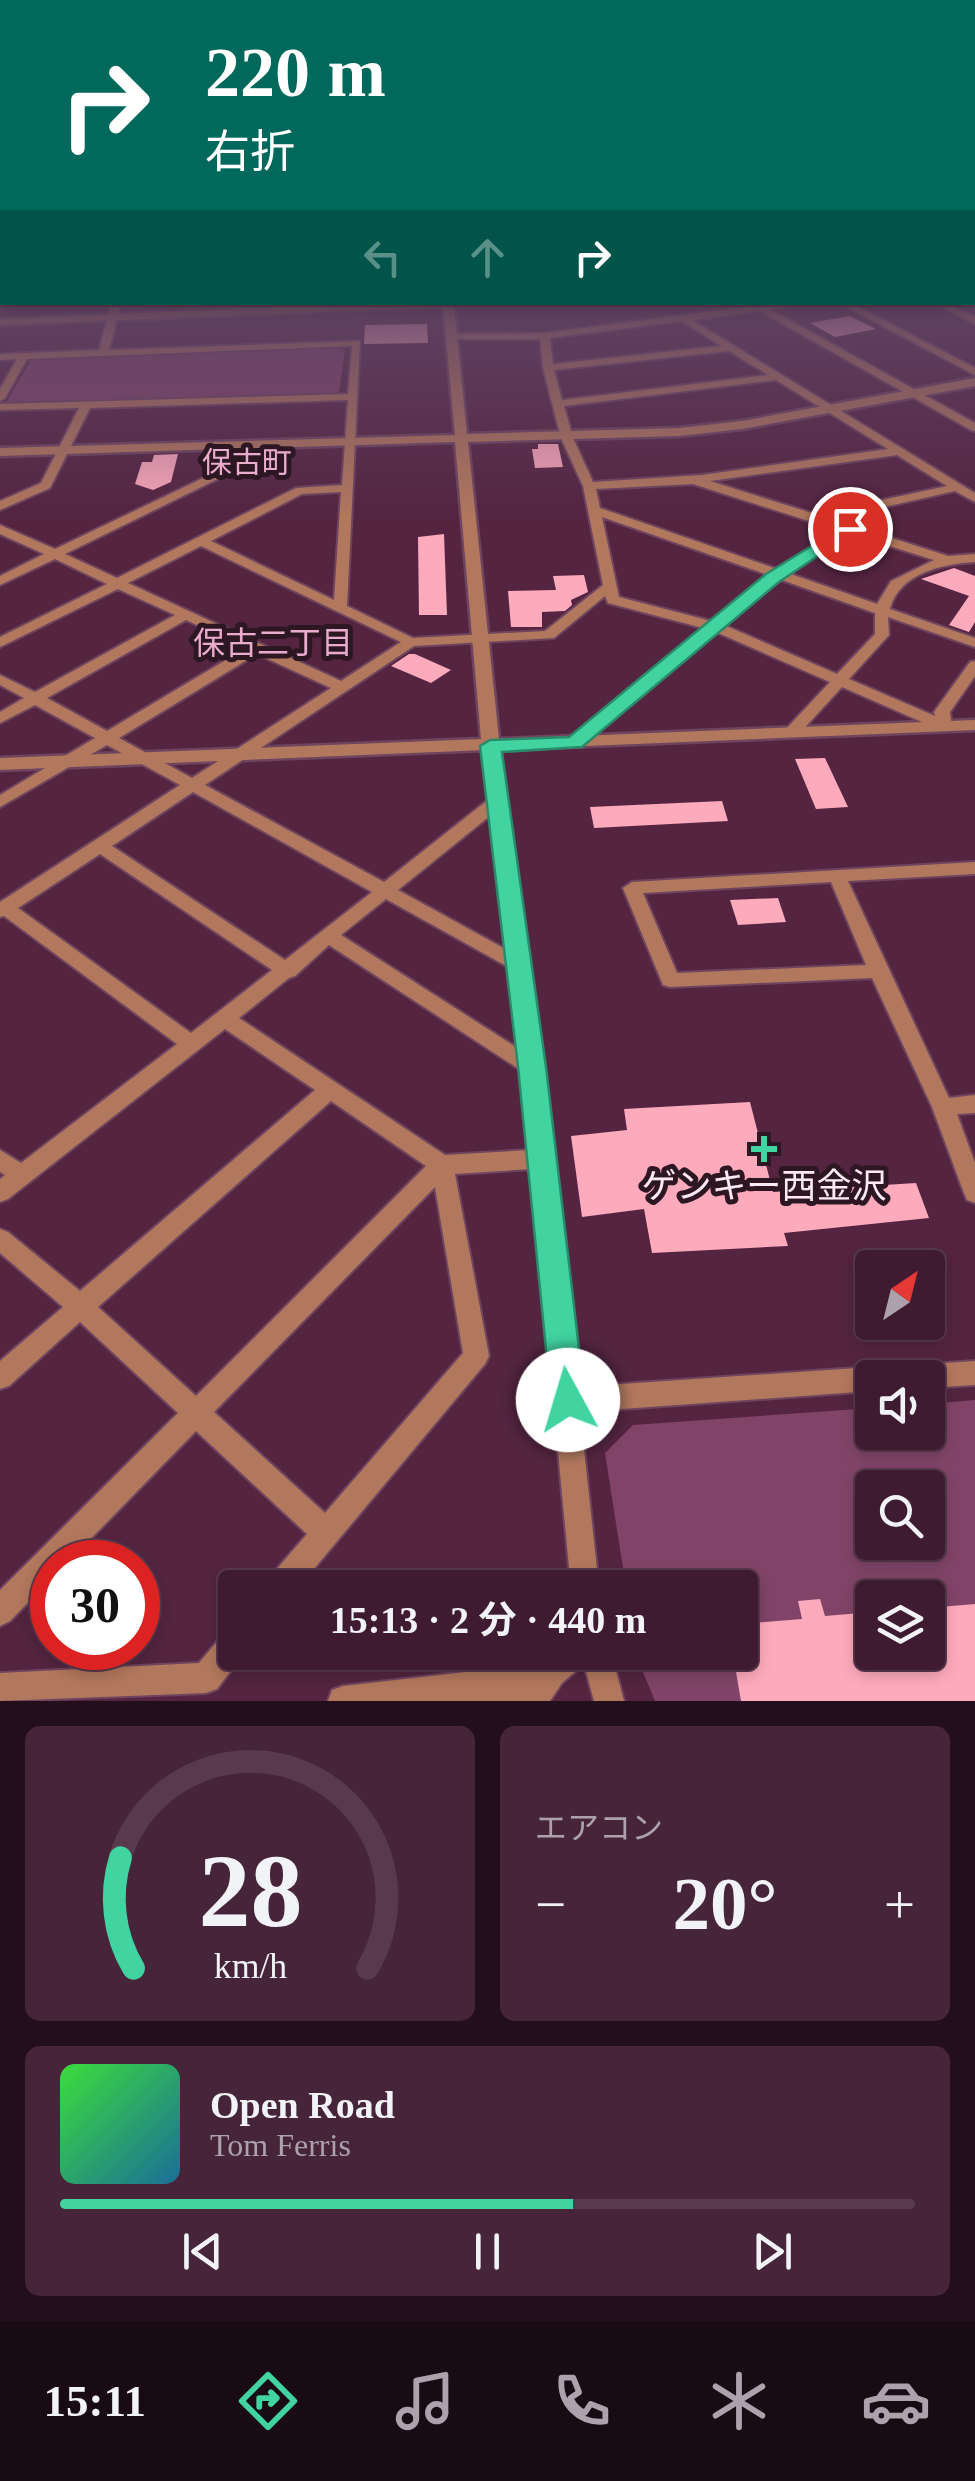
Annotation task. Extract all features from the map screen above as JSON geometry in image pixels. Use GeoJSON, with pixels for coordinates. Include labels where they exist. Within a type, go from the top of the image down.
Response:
{"type":"FeatureCollection","features":[{"type":"Feature","properties":{"kind":"street"},"geometry":{"type":"LineString","coordinates":[[0,398],[20,363]]}},
{"type":"Feature","properties":{"kind":"street"},"geometry":{"type":"LineString","coordinates":[[340,608],[355,363]]}},
{"type":"Feature","properties":{"kind":"street"},"geometry":{"type":"LineString","coordinates":[[452,363],[490,746],[532,1067],[568,1400],[582,1570]]}},
{"type":"Feature","properties":{"kind":"street"},"geometry":{"type":"LineString","coordinates":[[547,363],[566,438],[589,486],[612,600],[716,627],[944,726]]}},
{"type":"Feature","properties":{"kind":"street"},"geometry":{"type":"LineString","coordinates":[[548,368],[590,363]]}},
{"type":"Feature","properties":{"kind":"street"},"geometry":{"type":"LineString","coordinates":[[753,363],[975,498]]}},
{"type":"Feature","properties":{"kind":"street"},"geometry":{"type":"LineString","coordinates":[[859,363],[975,428]]}},
{"type":"Feature","properties":{"kind":"street"},"geometry":{"type":"LineString","coordinates":[[558,404],[775,377]]}},
{"type":"Feature","properties":{"kind":"street"},"geometry":{"type":"LineString","coordinates":[[0,452],[678,432],[829,410],[975,382]]}},
{"type":"Feature","properties":{"kind":"street"},"geometry":{"type":"LineString","coordinates":[[0,408],[352,397]]}},
{"type":"Feature","properties":{"kind":"street"},"geometry":{"type":"LineString","coordinates":[[0,506],[46,485],[86,405]]}},
{"type":"Feature","properties":{"kind":"street"},"geometry":{"type":"LineString","coordinates":[[0,581],[228,470],[243,451],[243,444]]}},
{"type":"Feature","properties":{"kind":"street"},"geometry":{"type":"LineString","coordinates":[[589,486],[692,479],[898,450]]}},
{"type":"Feature","properties":{"kind":"street"},"geometry":{"type":"LineString","coordinates":[[692,479],[947,560]]}},
{"type":"Feature","properties":{"kind":"street"},"geometry":{"type":"LineString","coordinates":[[574,743],[782,572],[844,527],[858,509],[957,487]]}},
{"type":"Feature","properties":{"kind":"street"},"geometry":{"type":"LineString","coordinates":[[0,644],[300,491],[346,488]]}},
{"type":"Feature","properties":{"kind":"street"},"geometry":{"type":"LineString","coordinates":[[594,510],[782,572],[975,643]]}},
{"type":"Feature","properties":{"kind":"street"},"geometry":{"type":"LineString","coordinates":[[0,530],[340,686]]}},
{"type":"Feature","properties":{"kind":"street"},"geometry":{"type":"LineString","coordinates":[[202,542],[410,642],[549,636],[610,586]]}},
{"type":"Feature","properties":{"kind":"street"},"geometry":{"type":"LineString","coordinates":[[791,733],[882,636],[879,609],[898,579],[947,560],[975,558]]}},
{"type":"Feature","properties":{"kind":"street"},"geometry":{"type":"LineString","coordinates":[[0,718],[184,616]]}},
{"type":"Feature","properties":{"kind":"street"},"geometry":{"type":"LineString","coordinates":[[191,1044],[2,909],[410,642]]}},
{"type":"Feature","properties":{"kind":"street"},"geometry":{"type":"LineString","coordinates":[[0,802],[255,649]]}},
{"type":"Feature","properties":{"kind":"street"},"geometry":{"type":"LineString","coordinates":[[944,726],[942,712],[975,665]]}},
{"type":"Feature","properties":{"kind":"street"},"geometry":{"type":"LineString","coordinates":[[0,679],[518,964]]}},
{"type":"Feature","properties":{"kind":"street"},"geometry":{"type":"LineString","coordinates":[[0,764],[975,725]]}},
{"type":"Feature","properties":{"kind":"street"},"geometry":{"type":"LineString","coordinates":[[0,1192],[288,971],[498,802]]}},
{"type":"Feature","properties":{"kind":"street"},"geometry":{"type":"LineString","coordinates":[[100,846],[288,971]]}},
{"type":"Feature","properties":{"kind":"street"},"geometry":{"type":"LineString","coordinates":[[876,966],[878,972],[670,980],[632,888],[974,869]]}},
{"type":"Feature","properties":{"kind":"street"},"geometry":{"type":"LineString","coordinates":[[837,876],[942,1107],[975,1193]]}},
{"type":"Feature","properties":{"kind":"street"},"geometry":{"type":"LineString","coordinates":[[330,937],[532,1067]]}},
{"type":"Feature","properties":{"kind":"street"},"geometry":{"type":"LineString","coordinates":[[225,1018],[442,1165],[542,1159]]}},
{"type":"Feature","properties":{"kind":"street"},"geometry":{"type":"LineString","coordinates":[[0,1378],[331,1088]]}},
{"type":"Feature","properties":{"kind":"street"},"geometry":{"type":"LineString","coordinates":[[942,1107],[975,1104]]}},
{"type":"Feature","properties":{"kind":"street"},"geometry":{"type":"LineString","coordinates":[[0,1158],[21,1175]]}},
{"type":"Feature","properties":{"kind":"street"},"geometry":{"type":"LineString","coordinates":[[0,1611],[442,1165]]}},
{"type":"Feature","properties":{"kind":"street"},"geometry":{"type":"LineString","coordinates":[[293,1570],[476,1356],[442,1165]]}},
{"type":"Feature","properties":{"kind":"street"},"geometry":{"type":"LineString","coordinates":[[0,1240],[80,1306],[324,1531]]}},
{"type":"Feature","properties":{"kind":"street"},"geometry":{"type":"LineString","coordinates":[[945,1374],[975,1372]]}},
{"type":"Feature","properties":{"kind":"street"},"geometry":{"type":"LineString","coordinates":[[568,1400],[855,1380]]}},
{"type":"Feature","properties":{"kind":"street"},"geometry":{"type":"LineString","coordinates":[[0,1688],[206,1678],[218,1663]]}},
{"type":"Feature","properties":{"kind":"street"},"geometry":{"type":"LineString","coordinates":[[343,1701],[483,1685],[530,1670]]}},
{"type":"Feature","properties":{"kind":"street"},"geometry":{"type":"LineString","coordinates":[[493,1701],[534,1698],[556,1670]]}},
{"type":"Feature","properties":{"kind":"street"},"geometry":{"type":"LineString","coordinates":[[601,1670],[609,1701]]}},
{"type":"Feature","properties":{"kind":"shaded area"},"geometry":{"type":"Polygon","coordinates":[[[29,363],[343,363],[339,392],[327,394],[5,404],[29,363]]]}},
{"type":"Feature","properties":{"kind":"shaded area"},"geometry":{"type":"Polygon","coordinates":[[[975,1400],[975,1701],[655,1701],[642,1670],[758,1670],[758,1570],[623,1570],[605,1453],[633,1425],[855,1409],[855,1450],[945,1450],[945,1403],[975,1400]]]}},
{"type":"Feature","properties":{"kind":"building"},"geometry":{"type":"Polygon","coordinates":[[[538,444],[558,444],[563,467],[535,468],[532,449],[538,449],[538,444]]]}},
{"type":"Feature","properties":{"kind":"building"},"geometry":{"type":"Polygon","coordinates":[[[178,454],[171,482],[153,490],[135,484],[142,462],[152,462],[154,455],[178,454]]]}},
{"type":"Feature","properties":{"kind":"building"},"geometry":{"type":"Polygon","coordinates":[[[444,534],[447,615],[419,615],[418,537],[444,534]]]}},
{"type":"Feature","properties":{"kind":"building"},"geometry":{"type":"Polygon","coordinates":[[[954,568],[975,576],[975,622],[969,632],[949,625],[969,596],[921,579],[954,568]]]}},
{"type":"Feature","properties":{"kind":"building"},"geometry":{"type":"Polygon","coordinates":[[[584,575],[588,592],[571,600],[572,605],[565,611],[542,612],[542,627],[511,627],[508,591],[556,590],[553,576],[584,575]]]}},
{"type":"Feature","properties":{"kind":"building"},"geometry":{"type":"Polygon","coordinates":[[[409,654],[451,670],[431,683],[391,666],[409,654]]]}},
{"type":"Feature","properties":{"kind":"building"},"geometry":{"type":"Polygon","coordinates":[[[825,758],[848,807],[816,809],[795,759],[825,758]]]}},
{"type":"Feature","properties":{"kind":"building"},"geometry":{"type":"Polygon","coordinates":[[[722,801],[728,821],[594,828],[590,807],[722,801]]]}},
{"type":"Feature","properties":{"kind":"building"},"geometry":{"type":"Polygon","coordinates":[[[778,898],[786,922],[738,925],[730,900],[778,898]]]}},
{"type":"Feature","properties":{"kind":"building"},"geometry":{"type":"Polygon","coordinates":[[[750,1102],[773,1192],[916,1183],[929,1218],[784,1233],[788,1246],[652,1253],[644,1209],[582,1217],[571,1136],[627,1130],[624,1109],[750,1102]]]}},
{"type":"Feature","properties":{"kind":"building"},"geometry":{"type":"Polygon","coordinates":[[[820,1599],[825,1616],[855,1613],[855,1670],[945,1670],[945,1607],[975,1604],[975,1701],[741,1701],[736,1670],[758,1670],[758,1623],[802,1619],[798,1601],[820,1599]]]}},
{"type":"Feature","properties":{"kind":"place","name":"ゲンキー西金沢"},"geometry":{"type":"Point","coordinates":[764,1149]}},
{"type":"Feature","properties":{"kind":"district","name":"保古町"},"geometry":{"type":"Point","coordinates":[247,462]}},
{"type":"Feature","properties":{"kind":"district","name":"保古二丁目"},"geometry":{"type":"Point","coordinates":[273,643]}},
{"type":"Feature","properties":{"kind":"route"},"geometry":{"type":"LineString","coordinates":[[568,1400],[532,1067],[490,746],[574,743],[772,578],[850,529]]}}]}
